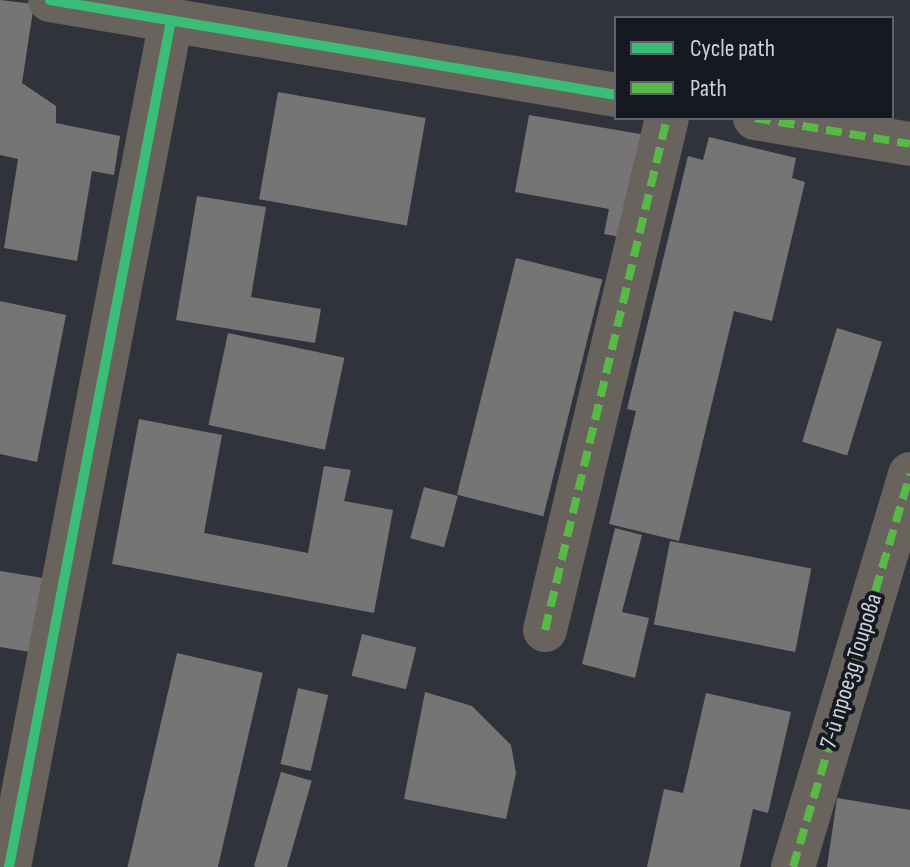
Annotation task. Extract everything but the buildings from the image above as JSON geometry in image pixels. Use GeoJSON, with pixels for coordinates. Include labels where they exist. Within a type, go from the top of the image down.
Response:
{"type":"FeatureCollection","features":[{"type":"Feature","properties":{"kind":"street"},"geometry":{"type":"LineString","coordinates":[[50,0],[614,95]]}},
{"type":"Feature","properties":{"kind":"street"},"geometry":{"type":"LineString","coordinates":[[9,867],[171,20]]}},
{"type":"Feature","properties":{"kind":"street"},"geometry":{"type":"LineString","coordinates":[[545,630],[667,120]]}},
{"type":"Feature","properties":{"kind":"street"},"geometry":{"type":"LineString","coordinates":[[767,120],[910,144]]}},
{"type":"Feature","properties":{"kind":"street","name":"7-й проезд Тоирова"},"geometry":{"type":"LineString","coordinates":[[793,867],[910,474]]}},
{"type":"Feature","properties":{"kind":"marked path"},"geometry":{"type":"LineString","coordinates":[[545,630],[667,120]]}},
{"type":"Feature","properties":{"kind":"marked path"},"geometry":{"type":"LineString","coordinates":[[767,120],[910,144]]}},
{"type":"Feature","properties":{"kind":"marked path"},"geometry":{"type":"LineString","coordinates":[[793,867],[910,474]]}},
{"type":"Feature","properties":{"kind":"cycle path"},"geometry":{"type":"LineString","coordinates":[[50,0],[614,95]]}},
{"type":"Feature","properties":{"kind":"cycle path"},"geometry":{"type":"LineString","coordinates":[[9,867],[171,20]]}}]}
